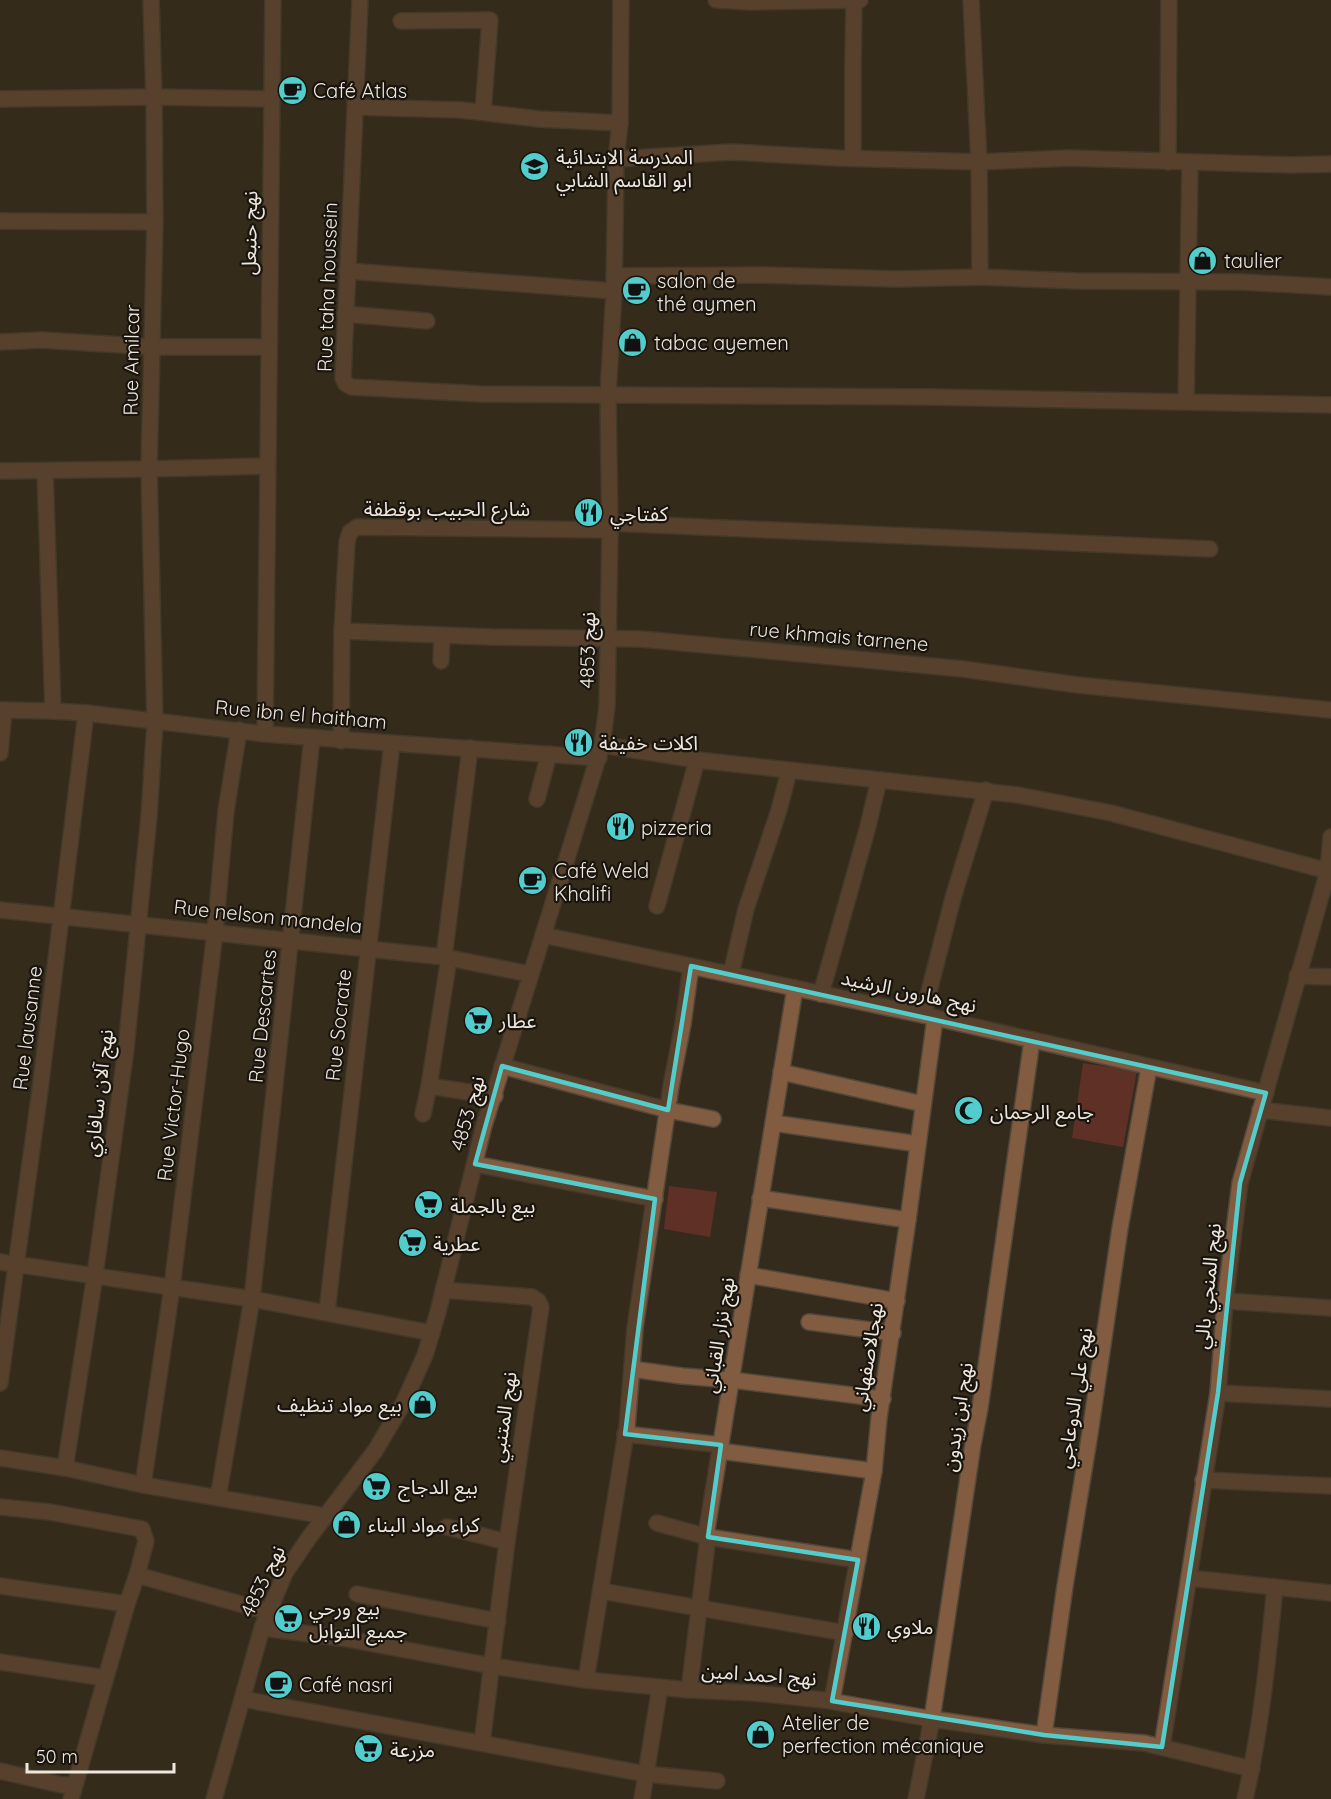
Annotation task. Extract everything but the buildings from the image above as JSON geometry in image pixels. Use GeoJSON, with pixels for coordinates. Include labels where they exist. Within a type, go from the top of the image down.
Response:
{"type":"FeatureCollection","features":[{"type":"Feature","properties":{"kind":"street","name":"Rue Amilcar"},"geometry":{"type":"LineString","coordinates":[[151,0],[155,222],[149,470],[155,722]]}},
{"type":"Feature","properties":{"kind":"street","name":"نهج حنبعل"},"geometry":{"type":"LineString","coordinates":[[265,734],[273,0]]}},
{"type":"Feature","properties":{"kind":"street","name":"Rue taha houssein"},"geometry":{"type":"LineString","coordinates":[[360,0],[343,378],[346,384],[352,387],[481,394],[954,398],[1331,405]]}},
{"type":"Feature","properties":{"kind":"street","name":"نهج 4853"},"geometry":{"type":"LineString","coordinates":[[214,1799],[262,1628],[285,1573],[375,1451],[404,1402],[422,1363],[432,1333],[483,1129],[601,751],[607,706],[608,395],[614,283],[616,159],[620,123],[621,0]]}},
{"type":"Feature","properties":{"kind":"street"},"geometry":{"type":"LineString","coordinates":[[716,0],[860,0]]}},
{"type":"Feature","properties":{"kind":"street"},"geometry":{"type":"LineString","coordinates":[[853,158],[854,0]]}},
{"type":"Feature","properties":{"kind":"street"},"geometry":{"type":"LineString","coordinates":[[971,0],[979,162],[980,277]]}},
{"type":"Feature","properties":{"kind":"street"},"geometry":{"type":"LineString","coordinates":[[1168,0],[1168,162]]}},
{"type":"Feature","properties":{"kind":"street"},"geometry":{"type":"LineString","coordinates":[[401,21],[489,20],[483,112]]}},
{"type":"Feature","properties":{"kind":"street"},"geometry":{"type":"LineString","coordinates":[[0,99],[154,97],[272,99]]}},
{"type":"Feature","properties":{"kind":"street"},"geometry":{"type":"LineString","coordinates":[[356,107],[461,110],[620,123]]}},
{"type":"Feature","properties":{"kind":"street"},"geometry":{"type":"LineString","coordinates":[[616,159],[732,152],[979,162],[1070,158],[1291,165],[1331,164]]}},
{"type":"Feature","properties":{"kind":"street"},"geometry":{"type":"LineString","coordinates":[[1186,402],[1190,162]]}},
{"type":"Feature","properties":{"kind":"street"},"geometry":{"type":"LineString","coordinates":[[0,221],[155,222]]}},
{"type":"Feature","properties":{"kind":"street"},"geometry":{"type":"LineString","coordinates":[[347,271],[614,283],[753,275],[897,279],[980,277],[1076,281],[1242,282],[1331,287]]}},
{"type":"Feature","properties":{"kind":"street"},"geometry":{"type":"LineString","coordinates":[[345,314],[427,321]]}},
{"type":"Feature","properties":{"kind":"street"},"geometry":{"type":"LineString","coordinates":[[0,342],[42,340],[153,347],[268,347]]}},
{"type":"Feature","properties":{"kind":"street"},"geometry":{"type":"LineString","coordinates":[[0,471],[267,466]]}},
{"type":"Feature","properties":{"kind":"street"},"geometry":{"type":"LineString","coordinates":[[45,471],[53,711]]}},
{"type":"Feature","properties":{"kind":"street"},"geometry":{"type":"LineString","coordinates":[[609,526],[1210,549]]}},
{"type":"Feature","properties":{"kind":"street","name":"شارع الحبيب بوقطفة"},"geometry":{"type":"LineString","coordinates":[[341,741],[342,631],[347,542],[350,532],[357,527],[609,526]]}},
{"type":"Feature","properties":{"kind":"street","name":"rue khmais tarnene"},"geometry":{"type":"LineString","coordinates":[[342,631],[442,636],[641,639],[963,669],[1078,686],[1331,710]]}},
{"type":"Feature","properties":{"kind":"street"},"geometry":{"type":"LineString","coordinates":[[441,661],[442,636]]}},
{"type":"Feature","properties":{"kind":"street"},"geometry":{"type":"LineString","coordinates":[[0,753],[2,710]]}},
{"type":"Feature","properties":{"kind":"street","name":"Rue ibn el haitham"},"geometry":{"type":"LineString","coordinates":[[2,710],[86,713],[341,741],[549,754],[601,751],[986,790],[1111,813],[1328,871]]}},
{"type":"Feature","properties":{"kind":"street","name":"Rue lausanne"},"geometry":{"type":"LineString","coordinates":[[0,1383],[62,916],[86,713]]}},
{"type":"Feature","properties":{"kind":"street","name":"نهج آلان سافاري"},"geometry":{"type":"LineString","coordinates":[[65,1468],[95,1275],[126,1049],[150,816],[155,722]]}},
{"type":"Feature","properties":{"kind":"street","name":"Rue Victor-Hugo"},"geometry":{"type":"LineString","coordinates":[[143,1485],[171,1287],[215,932],[226,811],[239,730]]}},
{"type":"Feature","properties":{"kind":"street","name":"Rue Descartes"},"geometry":{"type":"LineString","coordinates":[[218,1498],[252,1299],[312,738]]}},
{"type":"Feature","properties":{"kind":"street","name":"Rue Socrate"},"geometry":{"type":"LineString","coordinates":[[327,1312],[392,743]]}},
{"type":"Feature","properties":{"kind":"street"},"geometry":{"type":"LineString","coordinates":[[423,1114],[447,957],[470,748]]}},
{"type":"Feature","properties":{"kind":"street"},"geometry":{"type":"LineString","coordinates":[[537,799],[549,754]]}},
{"type":"Feature","properties":{"kind":"street"},"geometry":{"type":"LineString","coordinates":[[657,906],[697,760]]}},
{"type":"Feature","properties":{"kind":"street"},"geometry":{"type":"LineString","coordinates":[[730,974],[747,909],[789,771]]}},
{"type":"Feature","properties":{"kind":"street"},"geometry":{"type":"LineString","coordinates":[[821,993],[879,780]]}},
{"type":"Feature","properties":{"kind":"street","name":"نهجالاصفهاني"},"geometry":{"type":"LineString","coordinates":[[832,1701],[874,1471],[879,1419],[909,1220],[923,1104],[929,1017],[953,898],[986,790]]}},
{"type":"Feature","properties":{"kind":"street","name":"نهج المنجي بالي"},"geometry":{"type":"LineString","coordinates":[[1162,1747],[1218,1392],[1225,1301],[1240,1183],[1328,871],[1331,837]]}},
{"type":"Feature","properties":{"kind":"street","name":"Rue nelson mandela"},"geometry":{"type":"LineString","coordinates":[[0,910],[447,957],[530,974]]}},
{"type":"Feature","properties":{"kind":"street","name":"نهج هارون الرشيد"},"geometry":{"type":"LineString","coordinates":[[543,935],[821,993],[1266,1093]]}},
{"type":"Feature","properties":{"kind":"street"},"geometry":{"type":"LineString","coordinates":[[586,1680],[626,1434],[635,1328],[691,966]]}},
{"type":"Feature","properties":{"kind":"street"},"geometry":{"type":"LineString","coordinates":[[1298,976],[1331,977]]}},
{"type":"Feature","properties":{"kind":"street","name":"نهج نزار القباني"},"geometry":{"type":"LineString","coordinates":[[689,1690],[708,1537],[707,1529],[795,988]]}},
{"type":"Feature","properties":{"kind":"street","name":"نهج ابن زيدون"},"geometry":{"type":"LineString","coordinates":[[916,1799],[932,1719],[996,1304],[1032,1040]]}},
{"type":"Feature","properties":{"kind":"street"},"geometry":{"type":"LineString","coordinates":[[502,1066],[668,1110],[713,1119]]}},
{"type":"Feature","properties":{"kind":"street","name":"نهج علي الدوعاجي"},"geometry":{"type":"LineString","coordinates":[[1044,1735],[1120,1228],[1149,1067]]}},
{"type":"Feature","properties":{"kind":"street"},"geometry":{"type":"LineString","coordinates":[[781,1072],[923,1104]]}},
{"type":"Feature","properties":{"kind":"street"},"geometry":{"type":"LineString","coordinates":[[429,1086],[495,1096]]}},
{"type":"Feature","properties":{"kind":"street"},"geometry":{"type":"LineString","coordinates":[[1260,1110],[1331,1118]]}},
{"type":"Feature","properties":{"kind":"street"},"geometry":{"type":"LineString","coordinates":[[773,1123],[918,1144]]}},
{"type":"Feature","properties":{"kind":"street"},"geometry":{"type":"LineString","coordinates":[[475,1164],[655,1199]]}},
{"type":"Feature","properties":{"kind":"street"},"geometry":{"type":"LineString","coordinates":[[760,1198],[909,1220]]}},
{"type":"Feature","properties":{"kind":"street"},"geometry":{"type":"LineString","coordinates":[[0,1262],[252,1299],[432,1333]]}},
{"type":"Feature","properties":{"kind":"street"},"geometry":{"type":"LineString","coordinates":[[748,1275],[897,1301]]}},
{"type":"Feature","properties":{"kind":"street","name":"نهج المتنبي"},"geometry":{"type":"LineString","coordinates":[[443,1290],[532,1298],[542,1307],[507,1542],[482,1743]]}},
{"type":"Feature","properties":{"kind":"street"},"geometry":{"type":"LineString","coordinates":[[1225,1301],[1331,1308]]}},
{"type":"Feature","properties":{"kind":"street"},"geometry":{"type":"LineString","coordinates":[[809,1322],[893,1333]]}},
{"type":"Feature","properties":{"kind":"street"},"geometry":{"type":"LineString","coordinates":[[632,1369],[682,1377],[732,1380],[883,1399]]}},
{"type":"Feature","properties":{"kind":"street"},"geometry":{"type":"LineString","coordinates":[[1218,1392],[1331,1399]]}},
{"type":"Feature","properties":{"kind":"street"},"geometry":{"type":"LineString","coordinates":[[626,1434],[874,1471]]}},
{"type":"Feature","properties":{"kind":"street"},"geometry":{"type":"LineString","coordinates":[[0,1458],[325,1516]]}},
{"type":"Feature","properties":{"kind":"street"},"geometry":{"type":"LineString","coordinates":[[1203,1480],[1331,1486]]}},
{"type":"Feature","properties":{"kind":"street"},"geometry":{"type":"LineString","coordinates":[[0,1507],[50,1512],[142,1530],[146,1541],[138,1575],[127,1604],[72,1792],[62,1785],[0,1771]]}},
{"type":"Feature","properties":{"kind":"street"},"geometry":{"type":"LineString","coordinates":[[657,1523],[708,1537],[858,1560]]}},
{"type":"Feature","properties":{"kind":"street"},"geometry":{"type":"LineString","coordinates":[[447,1527],[507,1542]]}},
{"type":"Feature","properties":{"kind":"street"},"geometry":{"type":"LineString","coordinates":[[138,1575],[269,1612]]}},
{"type":"Feature","properties":{"kind":"street"},"geometry":{"type":"LineString","coordinates":[[1189,1578],[1331,1593]]}},
{"type":"Feature","properties":{"kind":"street"},"geometry":{"type":"LineString","coordinates":[[0,1586],[127,1604]]}},
{"type":"Feature","properties":{"kind":"street"},"geometry":{"type":"LineString","coordinates":[[1245,1799],[1252,1769],[1267,1665],[1275,1587]]}},
{"type":"Feature","properties":{"kind":"street"},"geometry":{"type":"LineString","coordinates":[[601,1591],[845,1634]]}},
{"type":"Feature","properties":{"kind":"street"},"geometry":{"type":"LineString","coordinates":[[357,1594],[498,1621]]}},
{"type":"Feature","properties":{"kind":"street","name":"نهج احمد امين"},"geometry":{"type":"LineString","coordinates":[[262,1628],[342,1638],[492,1666],[586,1680],[832,1701],[932,1719],[1044,1735],[1144,1743],[1252,1769]]}},
{"type":"Feature","properties":{"kind":"street"},"geometry":{"type":"LineString","coordinates":[[0,1662],[105,1678]]}},
{"type":"Feature","properties":{"kind":"street"},"geometry":{"type":"LineString","coordinates":[[642,1799],[660,1687]]}},
{"type":"Feature","properties":{"kind":"street"},"geometry":{"type":"LineString","coordinates":[[243,1699],[646,1774],[717,1781]]}},
{"type":"Feature","properties":{"kind":"highlighted area"},"geometry":{"type":"Polygon","coordinates":[[[691,966],[1266,1093],[1240,1183],[1218,1393],[1162,1747],[1044,1735],[832,1701],[858,1560],[708,1537],[721,1445],[625,1434],[655,1199],[475,1164],[502,1066],[668,1110],[691,966]]]}},
{"type":"Feature","properties":{"kind":"shaded area"},"geometry":{"type":"Polygon","coordinates":[[[1083,1063],[1137,1071],[1123,1147],[1072,1138],[1083,1063]]]}},
{"type":"Feature","properties":{"kind":"shaded area"},"geometry":{"type":"Polygon","coordinates":[[[669,1186],[717,1192],[710,1237],[664,1229],[669,1186]]]}},
{"type":"Feature","properties":{"kind":"place","name":"Café Atlas"},"geometry":{"type":"Point","coordinates":[292,90]}},
{"type":"Feature","properties":{"kind":"place","name":"المدرسة الابتدائية ابو القاسم الشابي"},"geometry":{"type":"Point","coordinates":[535,167]}},
{"type":"Feature","properties":{"kind":"place","name":"taulier"},"geometry":{"type":"Point","coordinates":[1203,260]}},
{"type":"Feature","properties":{"kind":"place","name":"salon de thé aymen"},"geometry":{"type":"Point","coordinates":[636,291]}},
{"type":"Feature","properties":{"kind":"place","name":"tabac ayemen"},"geometry":{"type":"Point","coordinates":[633,342]}},
{"type":"Feature","properties":{"kind":"place","name":"كفتاجي"},"geometry":{"type":"Point","coordinates":[589,513]}},
{"type":"Feature","properties":{"kind":"place","name":"اكلات خفيفة"},"geometry":{"type":"Point","coordinates":[578,742]}},
{"type":"Feature","properties":{"kind":"place","name":"pizzeria"},"geometry":{"type":"Point","coordinates":[620,827]}},
{"type":"Feature","properties":{"kind":"place","name":"Café Weld Khalifi"},"geometry":{"type":"Point","coordinates":[533,881]}},
{"type":"Feature","properties":{"kind":"place","name":"عطار"},"geometry":{"type":"Point","coordinates":[478,1020]}},
{"type":"Feature","properties":{"kind":"place","name":"جامع الرحمان"},"geometry":{"type":"Point","coordinates":[969,1111]}},
{"type":"Feature","properties":{"kind":"place","name":"بيع بالجملة"},"geometry":{"type":"Point","coordinates":[429,1205]}},
{"type":"Feature","properties":{"kind":"place","name":"عطرية"},"geometry":{"type":"Point","coordinates":[412,1243]}},
{"type":"Feature","properties":{"kind":"place","name":"بيع مواد تنظيف"},"geometry":{"type":"Point","coordinates":[423,1404]}},
{"type":"Feature","properties":{"kind":"place","name":"بيع الدجاج"},"geometry":{"type":"Point","coordinates":[377,1486]}},
{"type":"Feature","properties":{"kind":"place","name":"كراء مواد البناء"},"geometry":{"type":"Point","coordinates":[347,1524]}},
{"type":"Feature","properties":{"kind":"place","name":"بيع ورحي جميع التوابل"},"geometry":{"type":"Point","coordinates":[288,1619]}},
{"type":"Feature","properties":{"kind":"place","name":"ملاوي"},"geometry":{"type":"Point","coordinates":[866,1626]}},
{"type":"Feature","properties":{"kind":"place","name":"Café nasri"},"geometry":{"type":"Point","coordinates":[278,1684]}},
{"type":"Feature","properties":{"kind":"place","name":"Atelier de perfection mécanique"},"geometry":{"type":"Point","coordinates":[761,1734]}},
{"type":"Feature","properties":{"kind":"place","name":"مزرعة"},"geometry":{"type":"Point","coordinates":[369,1749]}}]}
